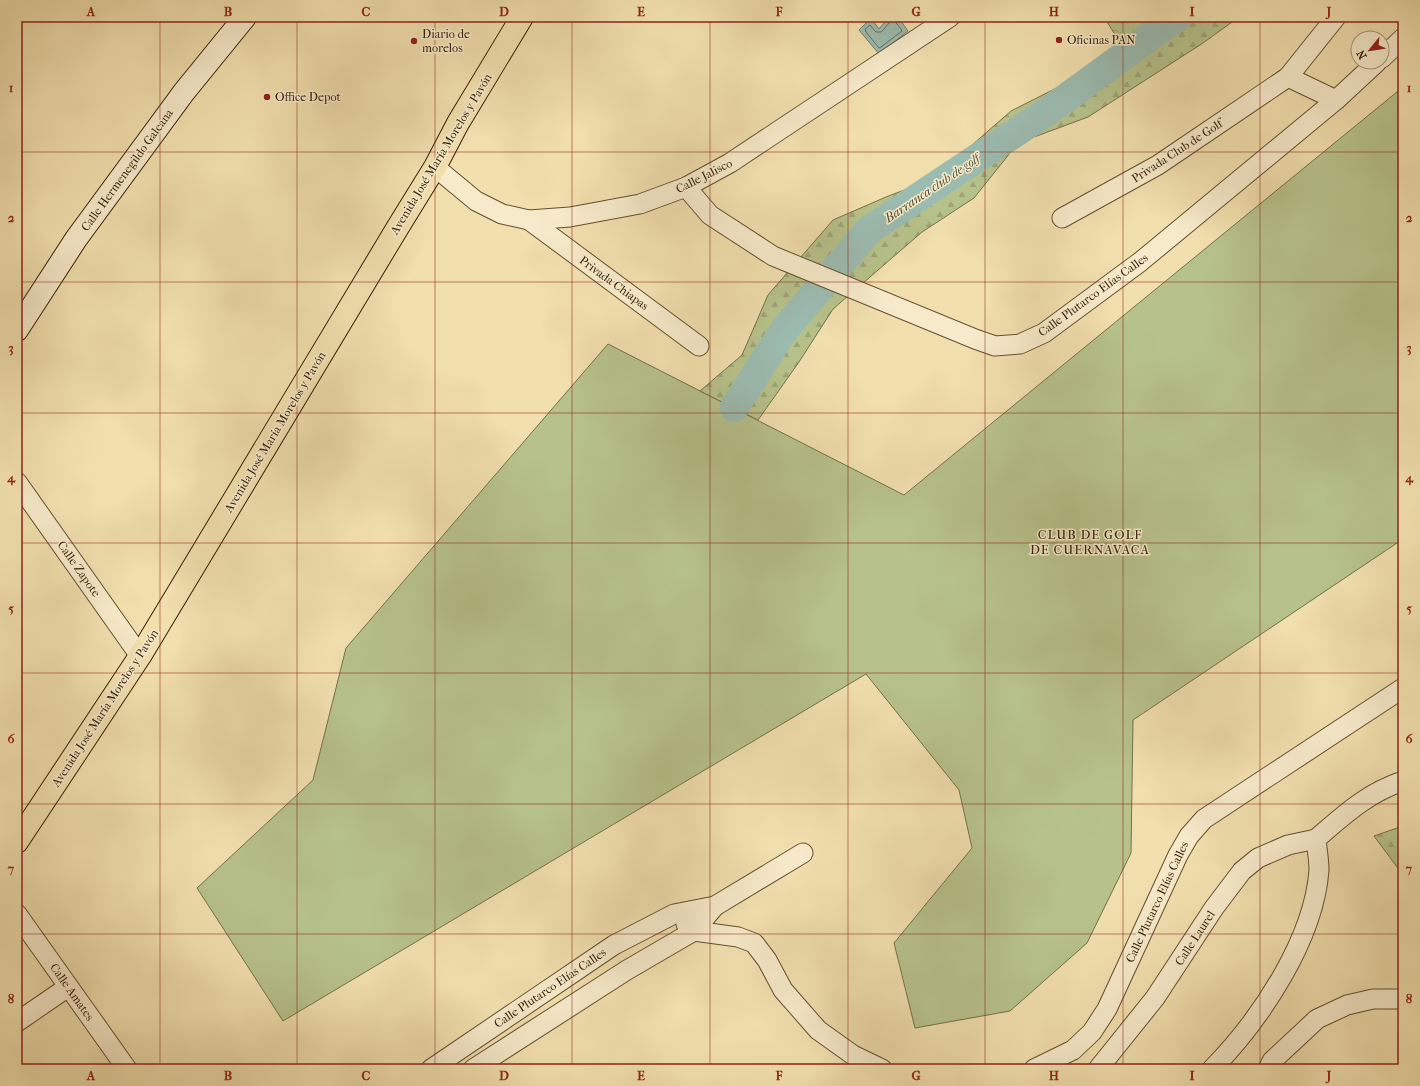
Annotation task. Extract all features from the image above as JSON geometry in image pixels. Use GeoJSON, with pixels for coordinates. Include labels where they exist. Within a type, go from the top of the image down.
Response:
{"type":"FeatureCollection","features":[{"type":"Feature","properties":{"kind":"main road","name":"Avenida José María Morelos y Pavón"},"geometry":{"type":"LineString","coordinates":[[17,842],[140,656],[435,167],[458,123],[522,17]]}},
{"type":"Feature","properties":{"kind":"street","name":"Calle Hermenegildo Galeana"},"geometry":{"type":"LineString","coordinates":[[17,330],[76,239],[184,92],[245,17]]}},
{"type":"Feature","properties":{"kind":"street","name":"Calle Jalisco"},"geometry":{"type":"LineString","coordinates":[[435,167],[476,201],[502,214],[529,220],[570,217],[640,204],[686,187],[730,163],[950,17]]}},
{"type":"Feature","properties":{"kind":"street","name":"Privada Club de Golf"},"geometry":{"type":"LineString","coordinates":[[1062,218],[1158,166],[1288,77],[1336,17]]}},
{"type":"Feature","properties":{"kind":"street"},"geometry":{"type":"LineString","coordinates":[[1390,50],[1403,38]]}},
{"type":"Feature","properties":{"kind":"street","name":"Calle Plutarco Elías Calles"},"geometry":{"type":"LineString","coordinates":[[686,187],[710,215],[773,256],[975,339],[995,346],[1020,344],[1044,333],[1140,262],[1336,100],[1369,70]]}},
{"type":"Feature","properties":{"kind":"street"},"geometry":{"type":"LineString","coordinates":[[1288,77],[1336,100]]}},
{"type":"Feature","properties":{"kind":"street","name":"Privada Chiapas"},"geometry":{"type":"LineString","coordinates":[[529,220],[699,346]]}},
{"type":"Feature","properties":{"kind":"street","name":"Calle Zapote"},"geometry":{"type":"LineString","coordinates":[[17,482],[140,656]]}},
{"type":"Feature","properties":{"kind":"street","name":"Calle Plutarco Elías Calles"},"geometry":{"type":"LineString","coordinates":[[1034,1069],[1073,1050],[1092,1032],[1107,1009],[1178,855],[1189,836],[1204,819],[1403,688]]}},
{"type":"Feature","properties":{"kind":"street","name":"Calle Laurel"},"geometry":{"type":"LineString","coordinates":[[1098,1069],[1155,998],[1214,908],[1242,872],[1258,858],[1288,844],[1316,839],[1358,804],[1388,786],[1403,781]]}},
{"type":"Feature","properties":{"kind":"street"},"geometry":{"type":"LineString","coordinates":[[1212,1069],[1223,1058],[1258,1014],[1291,961],[1311,911],[1319,869],[1316,839]]}},
{"type":"Feature","properties":{"kind":"street","name":"Calle Plutarco Elías Calles"},"geometry":{"type":"LineString","coordinates":[[473,1069],[627,970],[694,931],[715,906],[804,852]]}},
{"type":"Feature","properties":{"kind":"street","name":"Calle Plutarco Elías Calles"},"geometry":{"type":"LineString","coordinates":[[431,1069],[614,945],[674,914],[715,906]]}},
{"type":"Feature","properties":{"kind":"street","name":"Calle Amates"},"geometry":{"type":"LineString","coordinates":[[17,914],[127,1069]]}},
{"type":"Feature","properties":{"kind":"street"},"geometry":{"type":"LineString","coordinates":[[674,914],[694,931],[738,938],[754,943],[767,960],[783,990],[818,1030],[853,1054],[882,1069]]}},
{"type":"Feature","properties":{"kind":"street"},"geometry":{"type":"LineString","coordinates":[[17,1022],[68,987]]}},
{"type":"Feature","properties":{"kind":"street"},"geometry":{"type":"LineString","coordinates":[[1268,1069],[1272,1061],[1317,1019],[1347,1004],[1372,999],[1403,999]]}},
{"type":"Feature","properties":{"kind":"green space"},"geometry":{"type":"Polygon","coordinates":[[[1104,17],[1160,17],[1121,44],[1104,17]]]}},
{"type":"Feature","properties":{"kind":"green space"},"geometry":{"type":"Polygon","coordinates":[[[1124,17],[1239,17],[1203,43],[1088,117],[1018,143],[974,198],[922,232],[833,309],[799,362],[758,420],[700,391],[742,355],[768,295],[833,220],[933,179],[1011,111],[1120,56],[1124,17]]]}},
{"type":"Feature","properties":{"kind":"green space"},"geometry":{"type":"Polygon","coordinates":[[[1403,87],[1403,539],[1133,720],[1131,853],[1087,943],[1010,1011],[915,1028],[894,943],[972,848],[959,790],[866,674],[283,1021],[197,888],[313,780],[346,648],[608,344],[904,495],[1403,87]]]}},
{"type":"Feature","properties":{"kind":"green space"},"geometry":{"type":"Polygon","coordinates":[[[1403,826],[1403,875],[1374,836],[1403,826]]]}},
{"type":"Feature","properties":{"kind":"water"},"geometry":{"type":"Polygon","coordinates":[[[889,17],[898,17],[908,31],[879,54],[859,30],[871,18],[879,29],[889,17]]]}},
{"type":"Feature","properties":{"kind":"waterway","name":"Barranca club de golf"},"geometry":{"type":"LineString","coordinates":[[734,408],[784,330],[869,230],[1048,111],[1177,17]]}},
{"type":"Feature","properties":{"kind":"place","name":"Oficinas PAN"},"geometry":{"type":"Point","coordinates":[1059,40]}},
{"type":"Feature","properties":{"kind":"place","name":"Diario de morelos"},"geometry":{"type":"Point","coordinates":[414,41]}},
{"type":"Feature","properties":{"kind":"place","name":"Office Depot"},"geometry":{"type":"Point","coordinates":[267,97]}},
{"type":"Feature","properties":{"kind":"district","name":"CLUB DE GOLF DE CUERNAVACA"},"geometry":{"type":"Point","coordinates":[1090,542]}}]}
